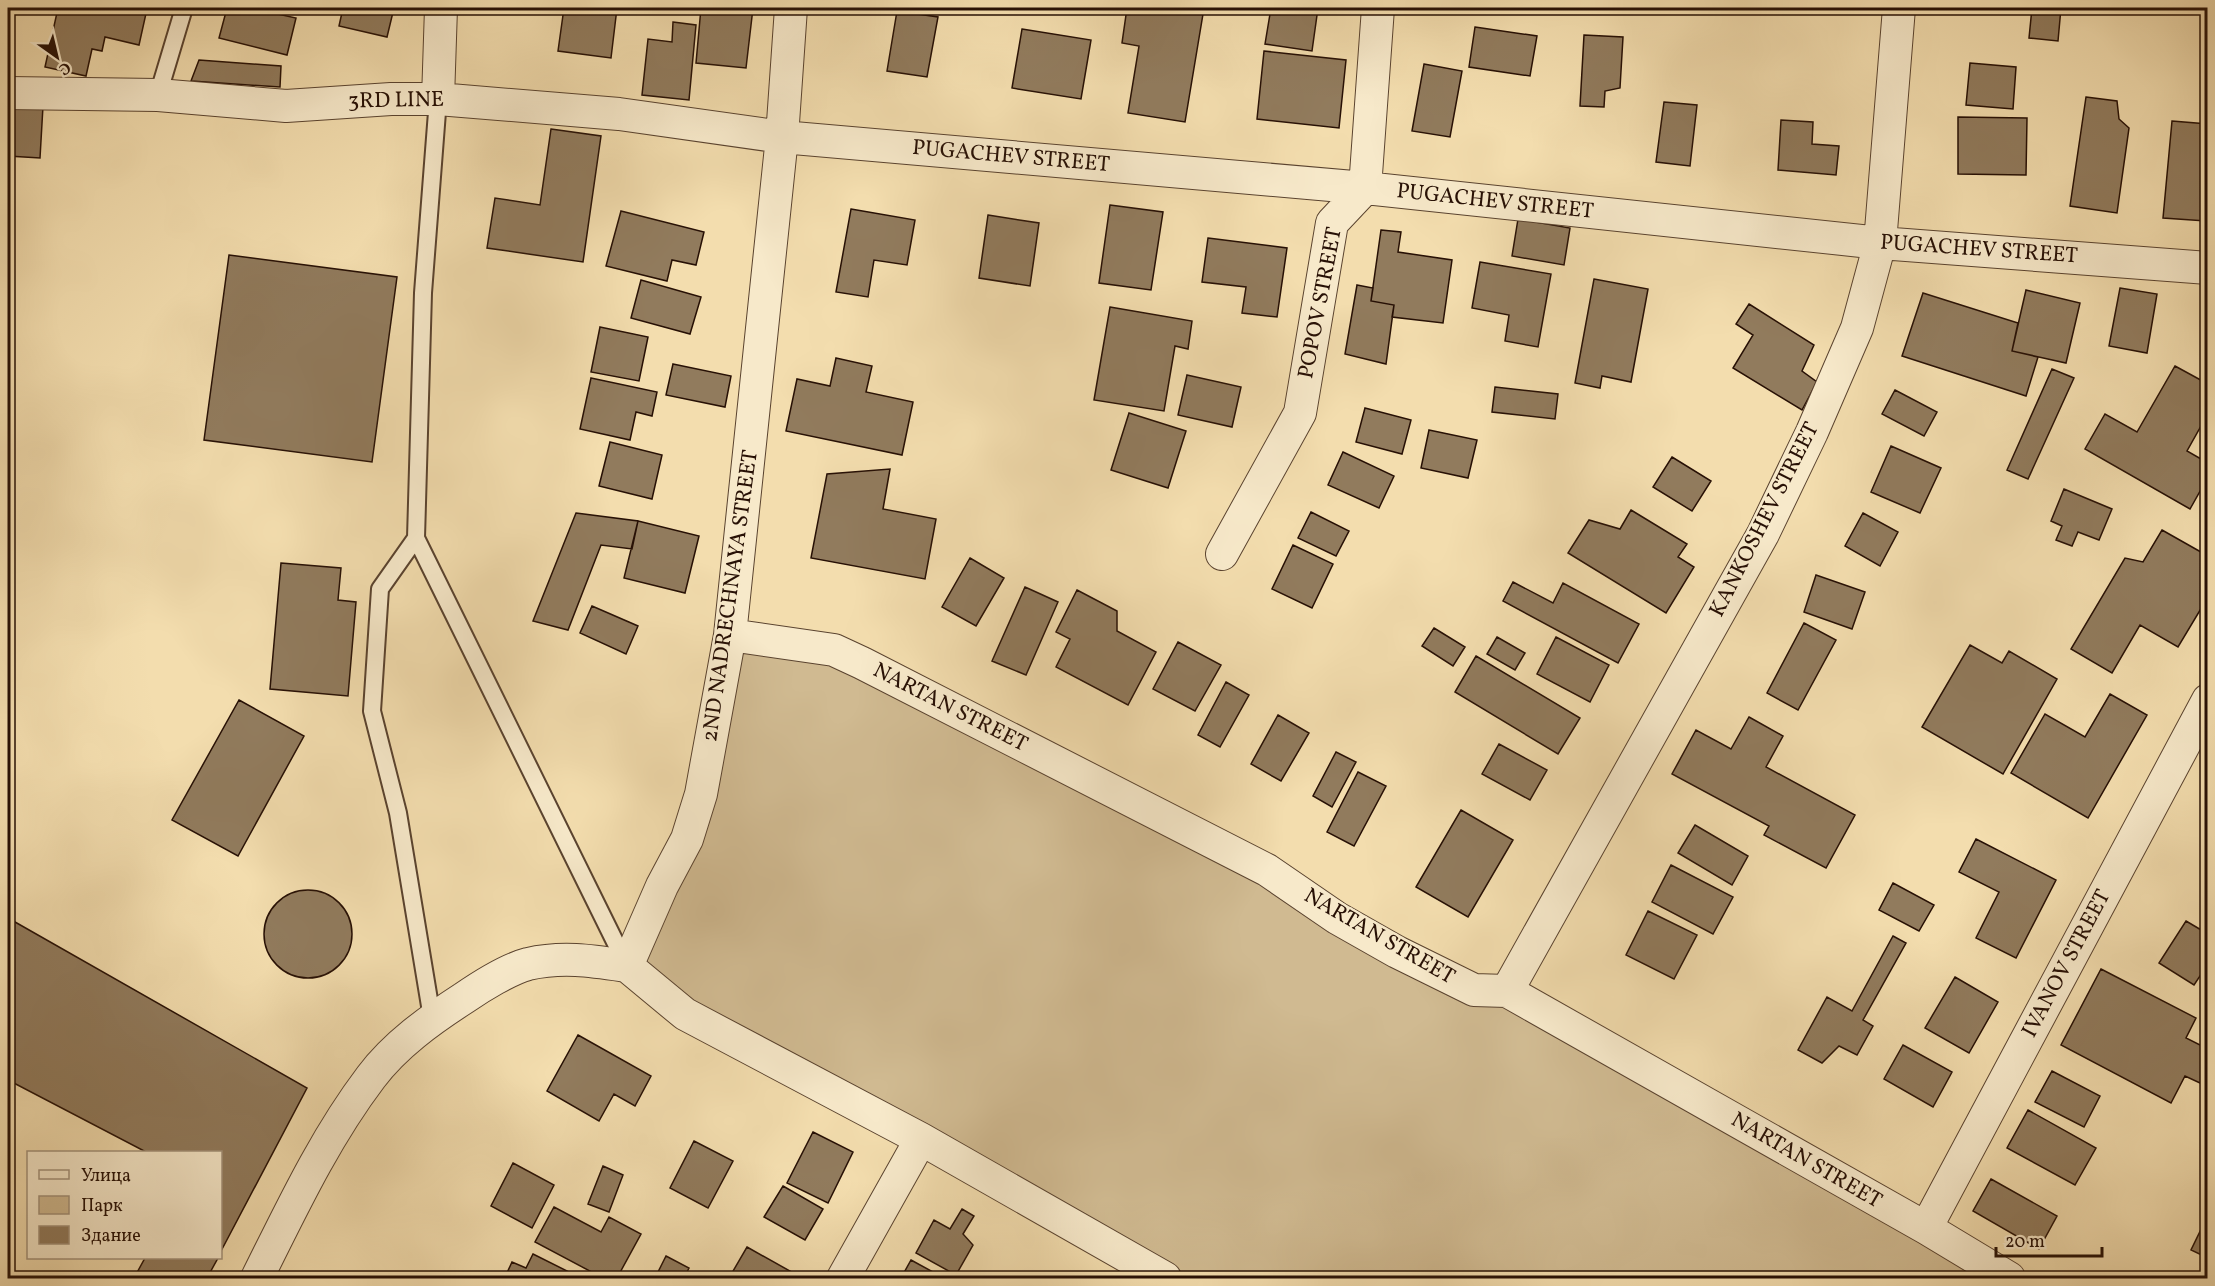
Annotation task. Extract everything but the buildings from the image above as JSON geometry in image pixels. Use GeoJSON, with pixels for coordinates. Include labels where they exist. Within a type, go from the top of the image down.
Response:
{"type":"FeatureCollection","features":[{"type":"Feature","properties":{"kind":"street"},"geometry":{"type":"LineString","coordinates":[[438,99],[441,8]]}},
{"type":"Feature","properties":{"kind":"street","name":"2ND NADRECHNAYA STREET"},"geometry":{"type":"LineString","coordinates":[[627,966],[662,886],[687,839],[701,795],[730,635],[782,137],[791,8]]}},
{"type":"Feature","properties":{"kind":"street"},"geometry":{"type":"LineString","coordinates":[[1365,188],[1378,8]]}},
{"type":"Feature","properties":{"kind":"street","name":"KANKOSHEV STREET"},"geometry":{"type":"LineString","coordinates":[[1507,991],[1763,534],[1812,432],[1857,327],[1880,243],[1899,8]]}},
{"type":"Feature","properties":{"kind":"street","name":"3RD LINE"},"geometry":{"type":"LineString","coordinates":[[8,93],[158,95],[286,106],[391,99],[438,99],[619,114],[782,137]]}},
{"type":"Feature","properties":{"kind":"street","name":"PUGACHEV STREET"},"geometry":{"type":"LineString","coordinates":[[782,137],[1365,188],[1880,243],[2208,268]]}},
{"type":"Feature","properties":{"kind":"street","name":"POPOV STREET"},"geometry":{"type":"LineString","coordinates":[[1222,554],[1300,413],[1332,223],[1365,188]]}},
{"type":"Feature","properties":{"kind":"street","name":"NARTAN STREET"},"geometry":{"type":"LineString","coordinates":[[730,635],[834,650],[1267,870],[1337,918],[1397,952],[1474,990],[1507,991],[1926,1228],[2009,1278]]}},
{"type":"Feature","properties":{"kind":"street","name":"IVANOV STREET"},"geometry":{"type":"LineString","coordinates":[[1926,1228],[2208,700]]}},
{"type":"Feature","properties":{"kind":"street"},"geometry":{"type":"LineString","coordinates":[[257,1278],[312,1169],[342,1119],[372,1076],[432,1018],[482,986],[527,965],[576,958],[627,966],[685,1014],[921,1139],[1165,1278]]}},
{"type":"Feature","properties":{"kind":"street"},"geometry":{"type":"LineString","coordinates":[[843,1278],[921,1139]]}},
{"type":"Feature","properties":{"kind":"lane"},"geometry":{"type":"LineString","coordinates":[[158,95],[184,8]]}},
{"type":"Feature","properties":{"kind":"lane"},"geometry":{"type":"LineString","coordinates":[[438,99],[423,292],[416,538],[627,966]]}},
{"type":"Feature","properties":{"kind":"lane"},"geometry":{"type":"LineString","coordinates":[[416,538],[380,589],[372,711],[398,813],[432,1018]]}},
{"type":"Feature","properties":{"kind":"green space"},"geometry":{"type":"Polygon","coordinates":[[[730,635],[805,644],[1474,990],[2009,1278],[1165,1278],[627,966],[662,886],[730,635]]]}}]}
